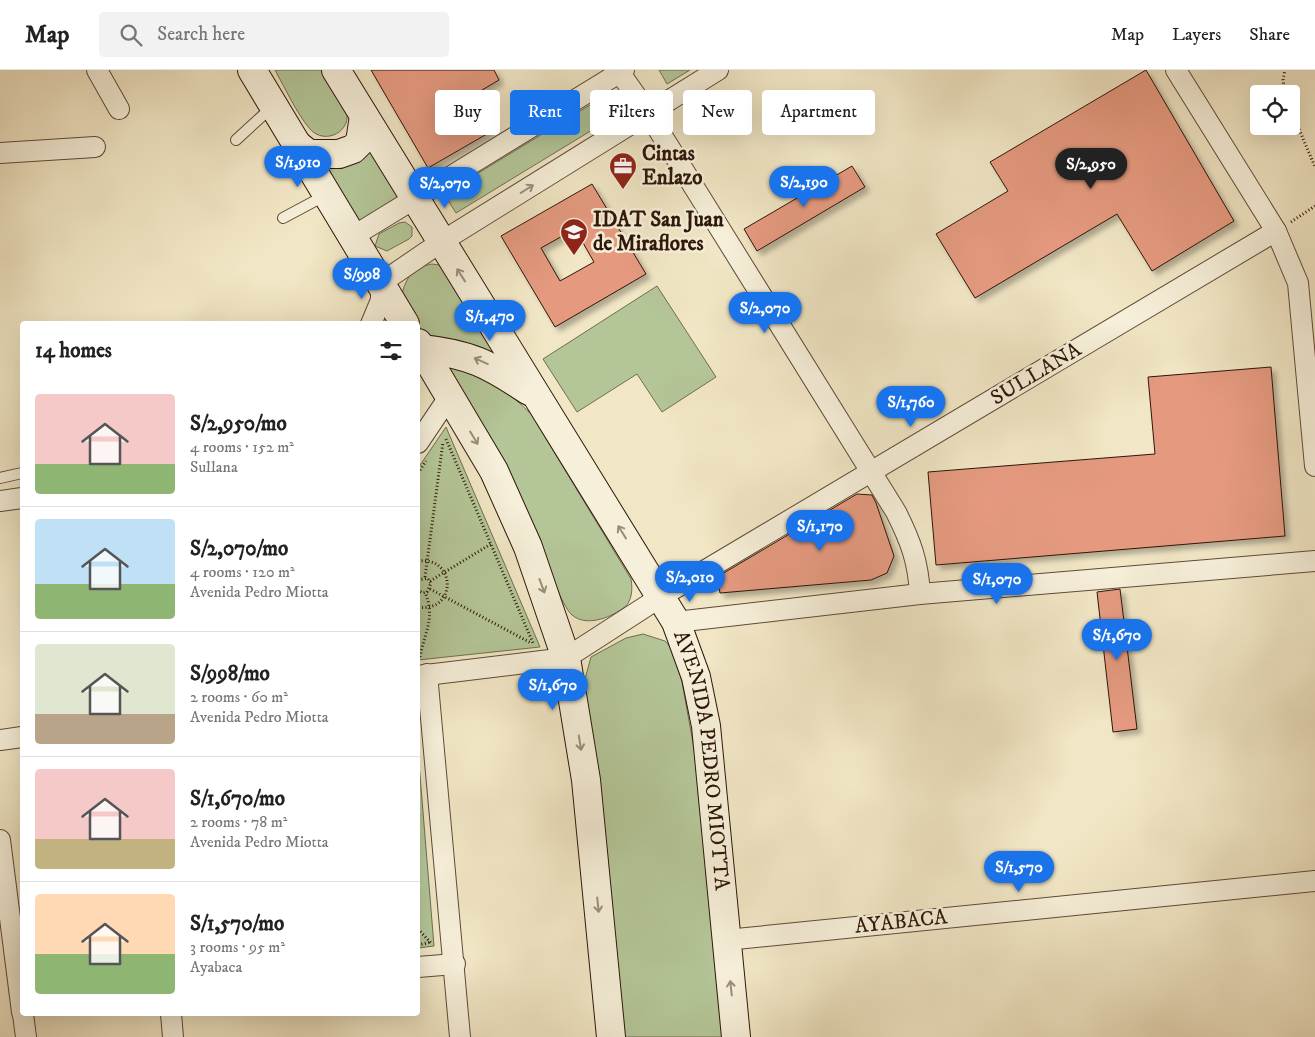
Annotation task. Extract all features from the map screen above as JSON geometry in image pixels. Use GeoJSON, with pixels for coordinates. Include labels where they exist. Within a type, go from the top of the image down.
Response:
{"type":"FeatureCollection","features":[{"type":"Feature","properties":{"kind":"main road"},"geometry":{"type":"LineString","coordinates":[[252,70],[404,321]]}},
{"type":"Feature","properties":{"kind":"main road","name":"AVENIDA PEDRO MIOTTA"},"geometry":{"type":"LineString","coordinates":[[336,70],[662,596],[676,622],[696,677],[706,726],[736,1037]]}},
{"type":"Feature","properties":{"kind":"main road"},"geometry":{"type":"LineString","coordinates":[[296,144],[309,154],[339,154],[353,149],[360,142],[364,116]]}},
{"type":"Feature","properties":{"kind":"main road"},"geometry":{"type":"LineString","coordinates":[[420,347],[472,357],[493,367],[537,396]]}},
{"type":"Feature","properties":{"kind":"main road"},"geometry":{"type":"LineString","coordinates":[[420,349],[494,471],[528,547],[566,658],[586,780],[611,1037]]}},
{"type":"Feature","properties":{"kind":"street"},"geometry":{"type":"LineString","coordinates":[[97,70],[120,109]]}},
{"type":"Feature","properties":{"kind":"street"},"geometry":{"type":"LineString","coordinates":[[673,98],[718,70]]}},
{"type":"Feature","properties":{"kind":"street"},"geometry":{"type":"LineString","coordinates":[[1176,70],[1276,231],[1298,283],[1315,466]]}},
{"type":"Feature","properties":{"kind":"street"},"geometry":{"type":"LineString","coordinates":[[352,237],[622,71],[634,90]]}},
{"type":"Feature","properties":{"kind":"street"},"geometry":{"type":"LineString","coordinates":[[372,321],[381,300],[381,283],[441,242],[613,135]]}},
{"type":"Feature","properties":{"kind":"street"},"geometry":{"type":"LineString","coordinates":[[662,135],[872,471],[911,542],[918,568],[920,594]]}},
{"type":"Feature","properties":{"kind":"street"},"geometry":{"type":"LineString","coordinates":[[0,153],[95,147]]}},
{"type":"Feature","properties":{"kind":"street","name":"SULLANA"},"geometry":{"type":"LineString","coordinates":[[566,658],[662,596],[1276,231]]}},
{"type":"Feature","properties":{"kind":"street"},"geometry":{"type":"LineString","coordinates":[[420,440],[449,396]]}},
{"type":"Feature","properties":{"kind":"street"},"geometry":{"type":"LineString","coordinates":[[0,501],[20,498]]}},
{"type":"Feature","properties":{"kind":"street"},"geometry":{"type":"LineString","coordinates":[[676,622],[920,594],[1315,562]]}},
{"type":"Feature","properties":{"kind":"street"},"geometry":{"type":"LineString","coordinates":[[460,1037],[455,964],[422,675],[566,658]]}},
{"type":"Feature","properties":{"kind":"street"},"geometry":{"type":"LineString","coordinates":[[0,740],[20,737]]}},
{"type":"Feature","properties":{"kind":"street"},"geometry":{"type":"LineString","coordinates":[[0,840],[20,984]]}},
{"type":"Feature","properties":{"kind":"street","name":"AYABACA"},"geometry":{"type":"LineString","coordinates":[[726,940],[1315,882]]}},
{"type":"Feature","properties":{"kind":"street"},"geometry":{"type":"LineString","coordinates":[[420,967],[455,964]]}},
{"type":"Feature","properties":{"kind":"street"},"geometry":{"type":"LineString","coordinates":[[171,1016],[173,1037]]}},
{"type":"Feature","properties":{"kind":"lane"},"geometry":{"type":"LineString","coordinates":[[236,140],[273,105]]}},
{"type":"Feature","properties":{"kind":"lane"},"geometry":{"type":"LineString","coordinates":[[283,218],[327,195]]}},
{"type":"Feature","properties":{"kind":"lane"},"geometry":{"type":"LineString","coordinates":[[0,478],[20,473]]}},
{"type":"Feature","properties":{"kind":"path"},"geometry":{"type":"LineString","coordinates":[[1284,85],[1285,70]]}},
{"type":"Feature","properties":{"kind":"path"},"geometry":{"type":"LineString","coordinates":[[1300,131],[1315,167]]}},
{"type":"Feature","properties":{"kind":"path"},"geometry":{"type":"LineString","coordinates":[[1276,231],[1315,206]]}},
{"type":"Feature","properties":{"kind":"path"},"geometry":{"type":"LineString","coordinates":[[425,578],[444,434],[533,643]]}},
{"type":"Feature","properties":{"kind":"path"},"geometry":{"type":"LineString","coordinates":[[430,581],[491,544]]}},
{"type":"Feature","properties":{"kind":"path"},"geometry":{"type":"LineString","coordinates":[[420,561],[427,561],[440,567],[448,581],[444,596],[440,602],[430,607],[420,607]]}},
{"type":"Feature","properties":{"kind":"path"},"geometry":{"type":"LineString","coordinates":[[420,579],[425,578],[430,581]]}},
{"type":"Feature","properties":{"kind":"path"},"geometry":{"type":"LineString","coordinates":[[430,581],[430,589]]}},
{"type":"Feature","properties":{"kind":"path"},"geometry":{"type":"LineString","coordinates":[[430,589],[533,643],[566,658]]}},
{"type":"Feature","properties":{"kind":"path"},"geometry":{"type":"LineString","coordinates":[[420,591],[425,592],[430,589]]}},
{"type":"Feature","properties":{"kind":"path"},"geometry":{"type":"LineString","coordinates":[[420,653],[429,630],[430,607],[425,592]]}},
{"type":"Feature","properties":{"kind":"path"},"geometry":{"type":"LineString","coordinates":[[524,644],[533,643]]}},
{"type":"Feature","properties":{"kind":"path"},"geometry":{"type":"LineString","coordinates":[[420,656],[429,655]]}},
{"type":"Feature","properties":{"kind":"path"},"geometry":{"type":"LineString","coordinates":[[420,662],[422,675]]}},
{"type":"Feature","properties":{"kind":"green space"},"geometry":{"type":"Polygon","coordinates":[[[275,70],[323,70],[339,94],[346,110],[347,118],[342,130],[330,136],[323,136],[316,134],[310,129],[275,70]]]}},
{"type":"Feature","properties":{"kind":"green space"},"geometry":{"type":"Polygon","coordinates":[[[659,70],[690,70],[667,84],[659,70]]]}},
{"type":"Feature","properties":{"kind":"green space"},"geometry":{"type":"Polygon","coordinates":[[[590,105],[590,131],[456,213],[444,194],[541,135],[580,135],[580,111],[590,105]]]}},
{"type":"Feature","properties":{"kind":"green space"},"geometry":{"type":"Polygon","coordinates":[[[365,141],[401,198],[357,225],[319,161],[365,141]]]}},
{"type":"Feature","properties":{"kind":"green space"},"geometry":{"type":"Polygon","coordinates":[[[405,222],[412,227],[412,236],[409,239],[387,251],[375,246],[379,234],[399,223],[405,222]]]}},
{"type":"Feature","properties":{"kind":"green space"},"geometry":{"type":"Polygon","coordinates":[[[426,265],[439,265],[447,271],[498,355],[463,342],[425,337],[420,328],[420,321],[416,321],[402,294],[412,274],[426,265]]]}},
{"type":"Feature","properties":{"kind":"green space"},"geometry":{"type":"Polygon","coordinates":[[[657,286],[716,377],[662,412],[637,374],[577,412],[543,359],[657,286]]]}},
{"type":"Feature","properties":{"kind":"green space"},"geometry":{"type":"Polygon","coordinates":[[[460,367],[498,386],[531,414],[631,579],[631,596],[628,603],[622,609],[604,618],[591,621],[578,619],[568,610],[559,594],[530,527],[446,368],[460,367]]]}},
{"type":"Feature","properties":{"kind":"green space"},"geometry":{"type":"Polygon","coordinates":[[[446,427],[540,647],[420,660],[420,465],[446,427]]]}},
{"type":"Feature","properties":{"kind":"green space"},"geometry":{"type":"Polygon","coordinates":[[[643,634],[665,641],[675,652],[682,682],[699,776],[727,1037],[622,1037],[582,690],[591,657],[626,638],[643,634]]]}},
{"type":"Feature","properties":{"kind":"green space"},"geometry":{"type":"Polygon","coordinates":[[[420,775],[434,946],[420,948],[420,775]]]}},
{"type":"Feature","properties":{"kind":"building"},"geometry":{"type":"Polygon","coordinates":[[[371,70],[494,70],[499,80],[482,90],[435,90],[435,135],[485,135],[428,168],[371,70]]]}},
{"type":"Feature","properties":{"kind":"building"},"geometry":{"type":"Polygon","coordinates":[[[1146,70],[1234,221],[1152,271],[1117,214],[975,298],[936,234],[1008,191],[990,162],[1146,70]]]}},
{"type":"Feature","properties":{"kind":"building"},"geometry":{"type":"Polygon","coordinates":[[[852,166],[865,187],[757,251],[744,229],[852,166]]]}},
{"type":"Feature","properties":{"kind":"building","name":"IDAT San Juan de Miraflores"},"geometry":{"type":"Polygon","coordinates":[[[592,184],[646,274],[555,327],[501,236],[592,184]],[[575,229],[541,248],[560,281],[594,262],[575,229]]]}},
{"type":"Feature","properties":{"kind":"building"},"geometry":{"type":"Polygon","coordinates":[[[1271,367],[1285,536],[936,565],[928,472],[1155,454],[1148,377],[1271,367]]]}},
{"type":"Feature","properties":{"kind":"building"},"geometry":{"type":"Polygon","coordinates":[[[857,494],[872,495],[876,503],[894,556],[887,573],[871,580],[720,593],[717,577],[857,494]]]}},
{"type":"Feature","properties":{"kind":"building"},"geometry":{"type":"Polygon","coordinates":[[[1120,589],[1137,729],[1113,732],[1097,592],[1120,589]]]}},
{"type":"Feature","properties":{"kind":"place","name":"Cintas Enlazo"},"geometry":{"type":"Point","coordinates":[623,190]}},
{"type":"Feature","properties":{"kind":"place","name":"IDAT San Juan de Miraflores"},"geometry":{"type":"Point","coordinates":[574,256]}}]}
